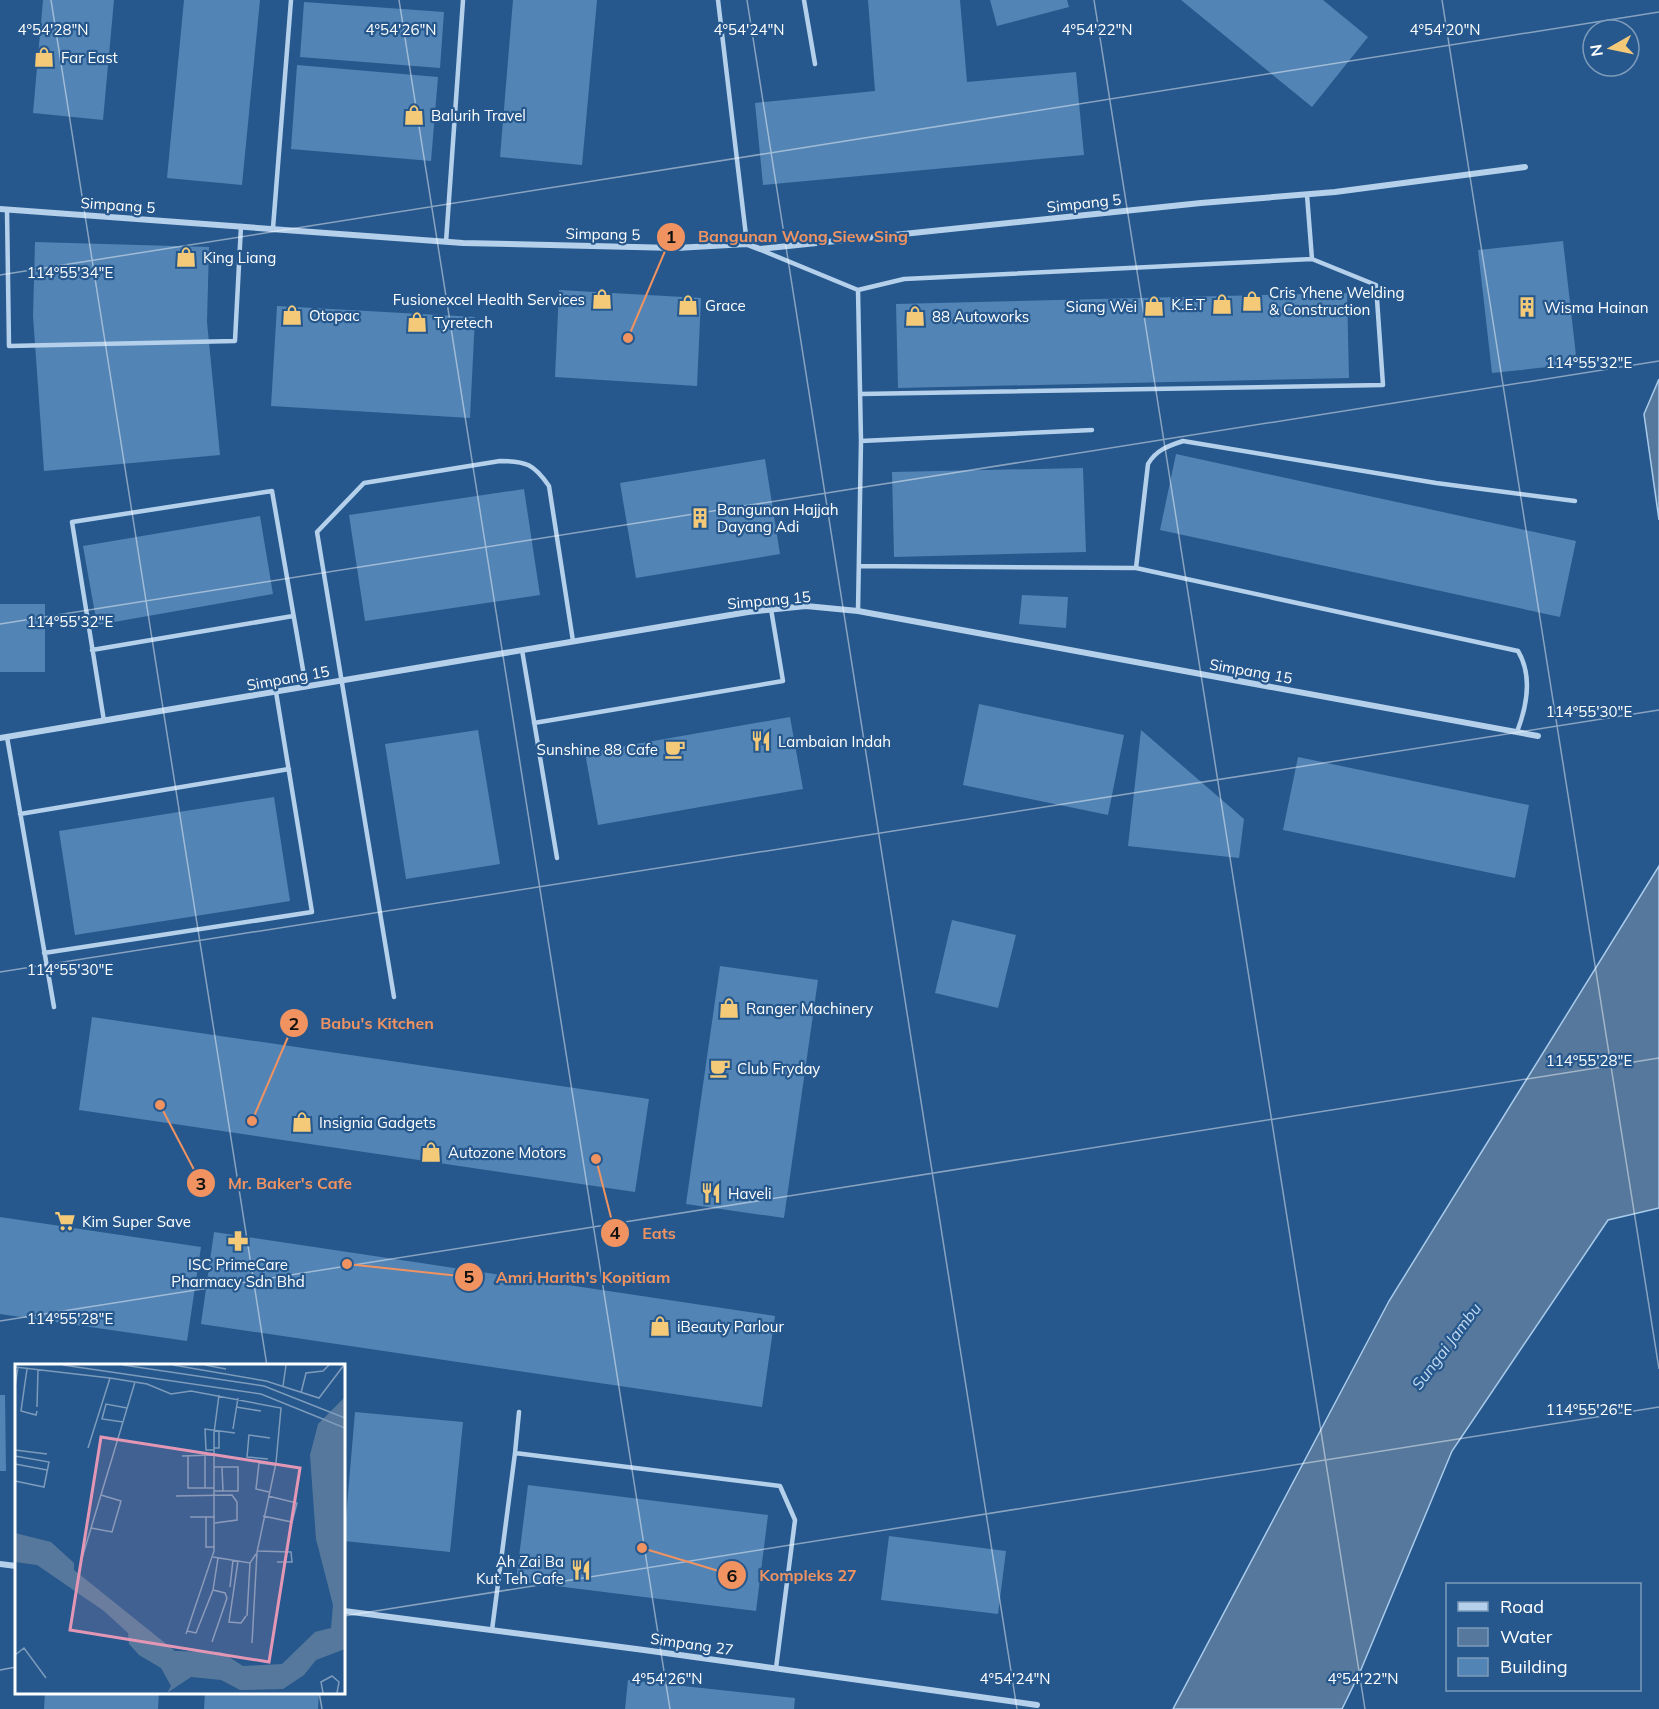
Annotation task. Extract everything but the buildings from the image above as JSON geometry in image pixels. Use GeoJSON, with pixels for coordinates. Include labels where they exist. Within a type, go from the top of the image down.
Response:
{"type":"FeatureCollection","features":[{"type":"Feature","properties":{"kind":"street","name":"Simpang 5"},"geometry":{"type":"LineString","coordinates":[[3,210],[446,242],[676,248],[747,244],[760,249],[1307,195],[1525,167]]}},
{"type":"Feature","properties":{"kind":"street","name":"Simpang 15"},"geometry":{"type":"LineString","coordinates":[[4,738],[573,641],[771,609],[806,606],[858,611],[1538,736]]}},
{"type":"Feature","properties":{"kind":"street"},"geometry":{"type":"LineString","coordinates":[[0,1564],[15,1566]]}},
{"type":"Feature","properties":{"kind":"street","name":"Simpang 27"},"geometry":{"type":"LineString","coordinates":[[345,1611],[1037,1705]]}},
{"type":"Feature","properties":{"kind":"lane"},"geometry":{"type":"LineString","coordinates":[[273,228],[291,0]]}},
{"type":"Feature","properties":{"kind":"lane"},"geometry":{"type":"LineString","coordinates":[[446,242],[463,0]]}},
{"type":"Feature","properties":{"kind":"lane"},"geometry":{"type":"LineString","coordinates":[[718,0],[747,244]]}},
{"type":"Feature","properties":{"kind":"lane"},"geometry":{"type":"LineString","coordinates":[[804,0],[815,64]]}},
{"type":"Feature","properties":{"kind":"lane"},"geometry":{"type":"LineString","coordinates":[[1307,195],[1312,259]]}},
{"type":"Feature","properties":{"kind":"lane"},"geometry":{"type":"LineString","coordinates":[[3,210],[9,346],[235,341],[241,226]]}},
{"type":"Feature","properties":{"kind":"lane"},"geometry":{"type":"LineString","coordinates":[[760,249],[858,290],[904,279],[1312,259],[1376,285],[1383,386],[860,394]]}},
{"type":"Feature","properties":{"kind":"lane"},"geometry":{"type":"LineString","coordinates":[[858,290],[861,441],[858,611]]}},
{"type":"Feature","properties":{"kind":"lane"},"geometry":{"type":"LineString","coordinates":[[861,441],[1092,430]]}},
{"type":"Feature","properties":{"kind":"lane"},"geometry":{"type":"LineString","coordinates":[[1136,568],[1148,464],[1152,456],[1182,441],[1436,483],[1575,501]]}},
{"type":"Feature","properties":{"kind":"lane"},"geometry":{"type":"LineString","coordinates":[[394,997],[317,532],[364,483],[500,461],[521,461],[538,471],[549,486],[573,641]]}},
{"type":"Feature","properties":{"kind":"lane"},"geometry":{"type":"LineString","coordinates":[[104,721],[72,522],[272,491],[306,687]]}},
{"type":"Feature","properties":{"kind":"lane"},"geometry":{"type":"LineString","coordinates":[[859,566],[1136,568],[1518,651],[1524,661],[1527,678],[1525,711],[1517,732]]}},
{"type":"Feature","properties":{"kind":"lane"},"geometry":{"type":"LineString","coordinates":[[534,723],[783,681],[771,609]]}},
{"type":"Feature","properties":{"kind":"lane"},"geometry":{"type":"LineString","coordinates":[[92,650],[293,616]]}},
{"type":"Feature","properties":{"kind":"lane"},"geometry":{"type":"LineString","coordinates":[[522,650],[557,858]]}},
{"type":"Feature","properties":{"kind":"lane"},"geometry":{"type":"LineString","coordinates":[[44,954],[312,912],[276,692]]}},
{"type":"Feature","properties":{"kind":"lane"},"geometry":{"type":"LineString","coordinates":[[4,738],[20,813],[54,1007]]}},
{"type":"Feature","properties":{"kind":"lane"},"geometry":{"type":"LineString","coordinates":[[20,813],[288,768]]}},
{"type":"Feature","properties":{"kind":"lane"},"geometry":{"type":"LineString","coordinates":[[492,1630],[519,1412]]}},
{"type":"Feature","properties":{"kind":"lane"},"geometry":{"type":"LineString","coordinates":[[515,1453],[780,1485],[795,1520],[776,1668]]}},
{"type":"Feature","properties":{"kind":"water"},"geometry":{"type":"Polygon","coordinates":[[[1659,379],[1659,520],[1644,414],[1659,379]]]}},
{"type":"Feature","properties":{"kind":"water","name":"Sungai Jambu"},"geometry":{"type":"Polygon","coordinates":[[[1659,866],[1659,1208],[1608,1220],[1452,1451],[1360,1672],[1342,1709],[1173,1709],[1389,1301],[1659,866]]]}},
{"type":"Feature","properties":{"kind":"place","name":"Far East"},"geometry":{"type":"Point","coordinates":[44,57]}},
{"type":"Feature","properties":{"kind":"place","name":"Balurih Travel"},"geometry":{"type":"Point","coordinates":[414,115]}},
{"type":"Feature","properties":{"kind":"place","name":"King Liang"},"geometry":{"type":"Point","coordinates":[186,257]}},
{"type":"Feature","properties":{"kind":"place","name":"Fusionexcel Health Services"},"geometry":{"type":"Point","coordinates":[602,299]}},
{"type":"Feature","properties":{"kind":"place","name":"Cris Yhene Welding & Construction"},"geometry":{"type":"Point","coordinates":[1252,301]}},
{"type":"Feature","properties":{"kind":"place","name":"K.E.T"},"geometry":{"type":"Point","coordinates":[1222,304]}},
{"type":"Feature","properties":{"kind":"place","name":"Grace"},"geometry":{"type":"Point","coordinates":[688,305]}},
{"type":"Feature","properties":{"kind":"place","name":"Siang Wei"},"geometry":{"type":"Point","coordinates":[1154,306]}},
{"type":"Feature","properties":{"kind":"place","name":"Wisma Hainan"},"geometry":{"type":"Point","coordinates":[1527,307]}},
{"type":"Feature","properties":{"kind":"place","name":"Otopac"},"geometry":{"type":"Point","coordinates":[292,315]}},
{"type":"Feature","properties":{"kind":"place","name":"88 Autoworks"},"geometry":{"type":"Point","coordinates":[915,316]}},
{"type":"Feature","properties":{"kind":"place","name":"Tyretech"},"geometry":{"type":"Point","coordinates":[417,322]}},
{"type":"Feature","properties":{"kind":"place","name":"Bangunan Wong Siew Sing"},"geometry":{"type":"Point","coordinates":[628,338]}},
{"type":"Feature","properties":{"kind":"place","name":"Bangunan Hajjah Dayang Adi"},"geometry":{"type":"Point","coordinates":[700,518]}},
{"type":"Feature","properties":{"kind":"place","name":"Lambaian Indah"},"geometry":{"type":"Point","coordinates":[761,741]}},
{"type":"Feature","properties":{"kind":"place","name":"Sunshine 88 Cafe"},"geometry":{"type":"Point","coordinates":[675,749]}},
{"type":"Feature","properties":{"kind":"place","name":"Ranger Machinery"},"geometry":{"type":"Point","coordinates":[729,1008]}},
{"type":"Feature","properties":{"kind":"place","name":"Club Fryday"},"geometry":{"type":"Point","coordinates":[720,1068]}},
{"type":"Feature","properties":{"kind":"place","name":"Mr. Baker's Cafe"},"geometry":{"type":"Point","coordinates":[160,1105]}},
{"type":"Feature","properties":{"kind":"place","name":"Babu's Kitchen"},"geometry":{"type":"Point","coordinates":[252,1121]}},
{"type":"Feature","properties":{"kind":"place","name":"Insignia Gadgets"},"geometry":{"type":"Point","coordinates":[302,1122]}},
{"type":"Feature","properties":{"kind":"place","name":"Autozone Motors"},"geometry":{"type":"Point","coordinates":[431,1152]}},
{"type":"Feature","properties":{"kind":"place","name":"Eats"},"geometry":{"type":"Point","coordinates":[596,1159]}},
{"type":"Feature","properties":{"kind":"place","name":"Haveli"},"geometry":{"type":"Point","coordinates":[711,1193]}},
{"type":"Feature","properties":{"kind":"place","name":"Kim Super Save"},"geometry":{"type":"Point","coordinates":[65,1221]}},
{"type":"Feature","properties":{"kind":"place","name":"ISC PrimeCare Pharmacy Sdn Bhd"},"geometry":{"type":"Point","coordinates":[238,1241]}},
{"type":"Feature","properties":{"kind":"place","name":"Amri Harith's Kopitiam"},"geometry":{"type":"Point","coordinates":[347,1264]}},
{"type":"Feature","properties":{"kind":"place","name":"iBeauty Parlour"},"geometry":{"type":"Point","coordinates":[660,1326]}},
{"type":"Feature","properties":{"kind":"place","name":"Kompleks 27"},"geometry":{"type":"Point","coordinates":[642,1548]}},
{"type":"Feature","properties":{"kind":"place","name":"Ah Zai Ba Kut Teh Cafe"},"geometry":{"type":"Point","coordinates":[581,1570]}}]}
